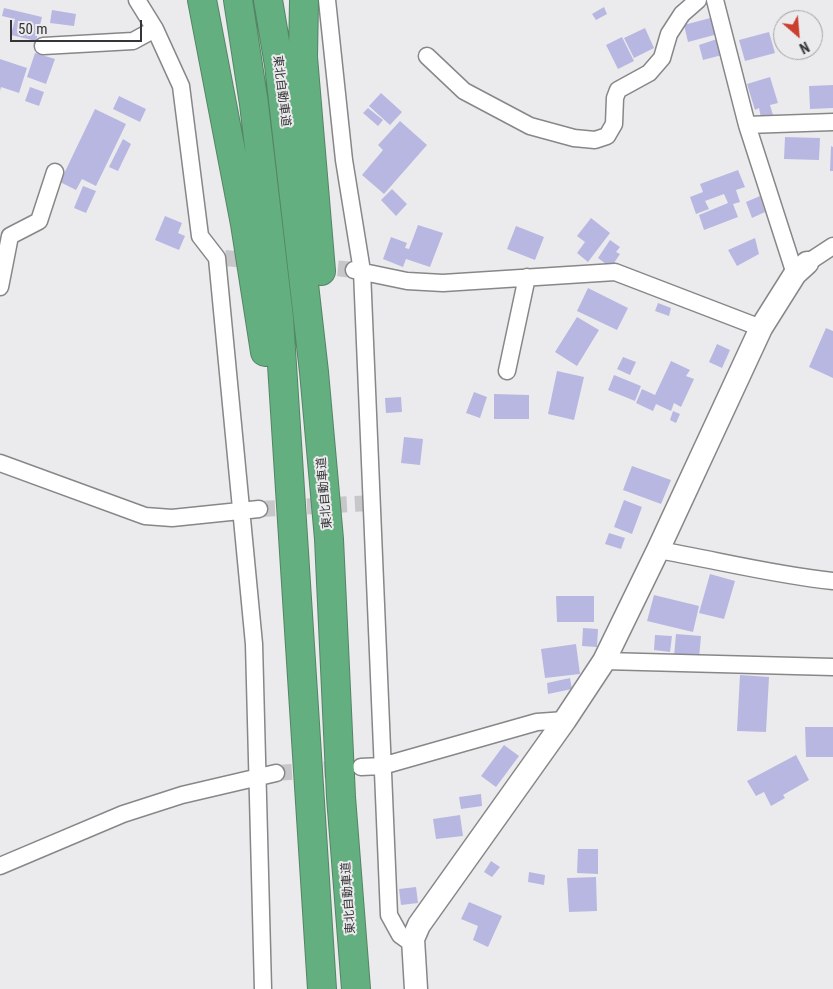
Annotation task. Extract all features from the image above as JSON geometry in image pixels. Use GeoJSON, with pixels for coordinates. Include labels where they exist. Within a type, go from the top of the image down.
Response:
{"type":"FeatureCollection","features":[{"type":"Feature","properties":{"kind":"highway"},"geometry":{"type":"LineString","coordinates":[[202,0],[245,224],[296,579]]}},
{"type":"Feature","properties":{"kind":"highway"},"geometry":{"type":"LineString","coordinates":[[238,0],[254,104],[279,318],[322,989]]}},
{"type":"Feature","properties":{"kind":"highway","name":"東北自動車道"},"geometry":{"type":"LineString","coordinates":[[268,0],[279,65],[314,372],[329,539],[341,797],[356,989]]}},
{"type":"Feature","properties":{"kind":"highway"},"geometry":{"type":"LineString","coordinates":[[304,0],[303,57],[329,372],[329,539]]}},
{"type":"Feature","properties":{"kind":"street"},"geometry":{"type":"LineString","coordinates":[[137,0],[155,29],[181,86],[200,236],[221,258],[254,644],[255,738],[259,776],[263,989]]}},
{"type":"Feature","properties":{"kind":"street"},"geometry":{"type":"LineString","coordinates":[[327,0],[358,270],[389,915],[400,935],[414,945]]}},
{"type":"Feature","properties":{"kind":"street"},"geometry":{"type":"LineString","coordinates":[[427,56],[464,92],[530,126],[574,138],[595,140],[607,136],[614,124],[615,98],[618,90],[649,73],[662,58],[669,34],[682,14],[698,0]]}},
{"type":"Feature","properties":{"kind":"street"},"geometry":{"type":"LineString","coordinates":[[716,0],[747,125],[801,268]]}},
{"type":"Feature","properties":{"kind":"street"},"geometry":{"type":"LineString","coordinates":[[43,46],[134,41],[155,29]]}},
{"type":"Feature","properties":{"kind":"street"},"geometry":{"type":"LineString","coordinates":[[747,125],[833,122]]}},
{"type":"Feature","properties":{"kind":"street"},"geometry":{"type":"LineString","coordinates":[[0,287],[10,236],[39,221],[55,172]]}},
{"type":"Feature","properties":{"kind":"street"},"geometry":{"type":"LineString","coordinates":[[416,989],[413,939],[419,925],[565,720],[604,661],[658,550],[761,328],[801,268],[833,246]]}},
{"type":"Feature","properties":{"kind":"street"},"geometry":{"type":"LineString","coordinates":[[358,270],[407,281],[443,283],[614,272],[761,328]]}},
{"type":"Feature","properties":{"kind":"street"},"geometry":{"type":"LineString","coordinates":[[507,371],[527,277]]}},
{"type":"Feature","properties":{"kind":"street"},"geometry":{"type":"LineString","coordinates":[[0,463],[145,516],[172,518],[260,509]]}},
{"type":"Feature","properties":{"kind":"street"},"geometry":{"type":"LineString","coordinates":[[658,550],[780,575],[833,581]]}},
{"type":"Feature","properties":{"kind":"street"},"geometry":{"type":"LineString","coordinates":[[604,661],[833,667]]}},
{"type":"Feature","properties":{"kind":"street"},"geometry":{"type":"LineString","coordinates":[[361,767],[382,766],[537,722],[565,720]]}},
{"type":"Feature","properties":{"kind":"street"},"geometry":{"type":"LineString","coordinates":[[0,866],[123,814],[182,795],[276,773]]}},
{"type":"Feature","properties":{"kind":"building"},"geometry":{"type":"Polygon","coordinates":[[[604,7],[607,14],[596,20],[592,14],[604,7]]]}},
{"type":"Feature","properties":{"kind":"building"},"geometry":{"type":"Polygon","coordinates":[[[4,8],[42,17],[36,41],[11,35],[15,19],[2,16],[4,8]]]}},
{"type":"Feature","properties":{"kind":"building"},"geometry":{"type":"Polygon","coordinates":[[[52,10],[76,14],[74,26],[50,23],[52,10]]]}},
{"type":"Feature","properties":{"kind":"building"},"geometry":{"type":"Polygon","coordinates":[[[714,17],[718,34],[688,42],[684,25],[714,17]]]}},
{"type":"Feature","properties":{"kind":"building"},"geometry":{"type":"Polygon","coordinates":[[[645,28],[654,48],[634,58],[624,38],[645,28]]]}},
{"type":"Feature","properties":{"kind":"building"},"geometry":{"type":"Polygon","coordinates":[[[769,32],[773,54],[745,61],[739,40],[769,32]]]}},
{"type":"Feature","properties":{"kind":"building"},"geometry":{"type":"Polygon","coordinates":[[[622,37],[634,61],[618,69],[606,45],[622,37]]]}},
{"type":"Feature","properties":{"kind":"building"},"geometry":{"type":"Polygon","coordinates":[[[717,39],[722,55],[703,60],[699,45],[717,39]]]}},
{"type":"Feature","properties":{"kind":"building"},"geometry":{"type":"Polygon","coordinates":[[[35,53],[55,59],[46,84],[27,77],[35,53]]]}},
{"type":"Feature","properties":{"kind":"building"},"geometry":{"type":"Polygon","coordinates":[[[0,59],[27,68],[19,93],[1,87],[0,91],[0,59]]]}},
{"type":"Feature","properties":{"kind":"building"},"geometry":{"type":"Polygon","coordinates":[[[770,77],[778,103],[770,105],[773,115],[761,118],[759,108],[755,110],[747,84],[770,77]]]}},
{"type":"Feature","properties":{"kind":"building"},"geometry":{"type":"Polygon","coordinates":[[[833,85],[833,108],[810,109],[809,86],[833,85]]]}},
{"type":"Feature","properties":{"kind":"building"},"geometry":{"type":"Polygon","coordinates":[[[30,87],[44,92],[39,106],[25,101],[30,87]]]}},
{"type":"Feature","properties":{"kind":"building"},"geometry":{"type":"Polygon","coordinates":[[[381,93],[402,112],[390,125],[369,106],[381,93]]]}},
{"type":"Feature","properties":{"kind":"building"},"geometry":{"type":"Polygon","coordinates":[[[119,96],[146,109],[140,122],[113,109],[119,96]]]}},
{"type":"Feature","properties":{"kind":"building"},"geometry":{"type":"Polygon","coordinates":[[[368,108],[383,120],[378,126],[363,113],[368,108]]]}},
{"type":"Feature","properties":{"kind":"building"},"geometry":{"type":"Polygon","coordinates":[[[95,109],[126,124],[96,186],[82,179],[76,190],[60,182],[95,109]]]}},
{"type":"Feature","properties":{"kind":"building"},"geometry":{"type":"Polygon","coordinates":[[[400,121],[427,145],[384,194],[362,175],[383,150],[378,145],[400,121]]]}},
{"type":"Feature","properties":{"kind":"building"},"geometry":{"type":"Polygon","coordinates":[[[785,137],[820,138],[819,160],[784,159],[785,137]]]}},
{"type":"Feature","properties":{"kind":"building"},"geometry":{"type":"Polygon","coordinates":[[[123,139],[131,144],[118,171],[109,167],[123,139]]]}},
{"type":"Feature","properties":{"kind":"building"},"geometry":{"type":"Polygon","coordinates":[[[831,146],[833,147],[833,171],[830,171],[831,146]]]}},
{"type":"Feature","properties":{"kind":"building"},"geometry":{"type":"Polygon","coordinates":[[[738,170],[745,187],[736,190],[740,202],[733,204],[738,217],[704,230],[699,215],[728,203],[724,194],[705,201],[709,209],[696,214],[690,197],[703,192],[700,184],[738,170]]]}},
{"type":"Feature","properties":{"kind":"building"},"geometry":{"type":"Polygon","coordinates":[[[83,186],[96,191],[86,213],[74,208],[83,186]]]}},
{"type":"Feature","properties":{"kind":"building"},"geometry":{"type":"Polygon","coordinates":[[[392,189],[407,204],[396,216],[381,200],[392,189]]]}},
{"type":"Feature","properties":{"kind":"building"},"geometry":{"type":"Polygon","coordinates":[[[760,196],[765,212],[752,218],[746,202],[760,196]]]}},
{"type":"Feature","properties":{"kind":"building"},"geometry":{"type":"Polygon","coordinates":[[[165,216],[182,223],[178,233],[185,236],[179,250],[155,240],[165,216]]]}},
{"type":"Feature","properties":{"kind":"building"},"geometry":{"type":"Polygon","coordinates":[[[591,218],[610,233],[588,262],[577,253],[585,242],[577,236],[591,218]]]}},
{"type":"Feature","properties":{"kind":"building"},"geometry":{"type":"Polygon","coordinates":[[[418,225],[443,233],[430,267],[406,259],[403,267],[383,259],[391,237],[407,243],[405,248],[409,249],[418,225]]]}},
{"type":"Feature","properties":{"kind":"building"},"geometry":{"type":"Polygon","coordinates":[[[516,226],[544,237],[535,260],[507,249],[516,226]]]}},
{"type":"Feature","properties":{"kind":"building"},"geometry":{"type":"Polygon","coordinates":[[[755,238],[759,254],[737,266],[728,250],[755,238]]]}},
{"type":"Feature","properties":{"kind":"building"},"geometry":{"type":"Polygon","coordinates":[[[610,240],[620,247],[616,252],[620,254],[614,263],[606,264],[598,258],[610,240]]]}},
{"type":"Feature","properties":{"kind":"building"},"geometry":{"type":"Polygon","coordinates":[[[588,288],[628,308],[617,330],[577,311],[588,288]]]}},
{"type":"Feature","properties":{"kind":"building"},"geometry":{"type":"Polygon","coordinates":[[[658,303],[671,308],[669,316],[655,311],[658,303]]]}},
{"type":"Feature","properties":{"kind":"building"},"geometry":{"type":"Polygon","coordinates":[[[577,317],[599,330],[577,366],[555,352],[577,317]]]}},
{"type":"Feature","properties":{"kind":"building"},"geometry":{"type":"Polygon","coordinates":[[[826,328],[833,331],[833,378],[809,367],[826,328]]]}},
{"type":"Feature","properties":{"kind":"building"},"geometry":{"type":"Polygon","coordinates":[[[717,344],[730,350],[722,368],[709,362],[717,344]]]}},
{"type":"Feature","properties":{"kind":"building"},"geometry":{"type":"Polygon","coordinates":[[[623,357],[636,362],[630,375],[617,369],[623,357]]]}},
{"type":"Feature","properties":{"kind":"building"},"geometry":{"type":"Polygon","coordinates":[[[671,361],[690,370],[686,376],[694,379],[681,407],[674,403],[671,411],[656,404],[653,411],[636,403],[642,389],[655,395],[671,361]]]}},
{"type":"Feature","properties":{"kind":"building"},"geometry":{"type":"Polygon","coordinates":[[[557,371],[584,377],[574,420],[548,414],[557,371]]]}},
{"type":"Feature","properties":{"kind":"building"},"geometry":{"type":"Polygon","coordinates":[[[614,375],[641,386],[635,401],[608,390],[614,375]]]}},
{"type":"Feature","properties":{"kind":"building"},"geometry":{"type":"Polygon","coordinates":[[[474,392],[487,397],[480,418],[466,413],[474,392]]]}},
{"type":"Feature","properties":{"kind":"building"},"geometry":{"type":"Polygon","coordinates":[[[494,394],[529,395],[529,419],[494,419],[494,394]]]}},
{"type":"Feature","properties":{"kind":"building"},"geometry":{"type":"Polygon","coordinates":[[[401,397],[402,412],[386,413],[385,398],[401,397]]]}},
{"type":"Feature","properties":{"kind":"building"},"geometry":{"type":"Polygon","coordinates":[[[673,411],[680,414],[676,423],[670,420],[673,411]]]}},
{"type":"Feature","properties":{"kind":"building"},"geometry":{"type":"Polygon","coordinates":[[[404,437],[423,439],[420,465],[401,463],[404,437]]]}},
{"type":"Feature","properties":{"kind":"building"},"geometry":{"type":"Polygon","coordinates":[[[632,466],[671,480],[661,504],[623,490],[632,466]]]}},
{"type":"Feature","properties":{"kind":"building"},"geometry":{"type":"Polygon","coordinates":[[[624,500],[642,507],[632,534],[614,527],[624,500]]]}},
{"type":"Feature","properties":{"kind":"building"},"geometry":{"type":"Polygon","coordinates":[[[609,533],[625,538],[621,549],[605,544],[609,533]]]}},
{"type":"Feature","properties":{"kind":"building"},"geometry":{"type":"Polygon","coordinates":[[[710,574],[735,581],[724,619],[699,613],[710,574]]]}},
{"type":"Feature","properties":{"kind":"building"},"geometry":{"type":"Polygon","coordinates":[[[654,595],[699,606],[693,632],[647,621],[654,595]]]}},
{"type":"Feature","properties":{"kind":"building"},"geometry":{"type":"Polygon","coordinates":[[[556,596],[594,596],[594,622],[557,622],[556,596]]]}},
{"type":"Feature","properties":{"kind":"building"},"geometry":{"type":"Polygon","coordinates":[[[583,628],[598,629],[597,647],[582,646],[583,628]]]}},
{"type":"Feature","properties":{"kind":"building"},"geometry":{"type":"Polygon","coordinates":[[[676,634],[701,636],[699,658],[674,656],[676,634]]]}},
{"type":"Feature","properties":{"kind":"building"},"geometry":{"type":"Polygon","coordinates":[[[655,635],[672,636],[670,652],[654,650],[655,635]]]}},
{"type":"Feature","properties":{"kind":"building"},"geometry":{"type":"Polygon","coordinates":[[[576,644],[580,674],[545,678],[541,649],[576,644]]]}},
{"type":"Feature","properties":{"kind":"building"},"geometry":{"type":"Polygon","coordinates":[[[740,675],[769,677],[766,732],[737,731],[740,675]]]}},
{"type":"Feature","properties":{"kind":"building"},"geometry":{"type":"Polygon","coordinates":[[[570,678],[572,689],[548,694],[547,683],[570,678]]]}},
{"type":"Feature","properties":{"kind":"building"},"geometry":{"type":"Polygon","coordinates":[[[805,727],[833,727],[833,757],[806,757],[805,727]]]}},
{"type":"Feature","properties":{"kind":"building"},"geometry":{"type":"Polygon","coordinates":[[[504,745],[519,756],[496,787],[481,776],[504,745]]]}},
{"type":"Feature","properties":{"kind":"building"},"geometry":{"type":"Polygon","coordinates":[[[796,755],[809,780],[783,795],[785,798],[771,806],[764,792],[756,796],[747,781],[796,755]]]}},
{"type":"Feature","properties":{"kind":"building"},"geometry":{"type":"Polygon","coordinates":[[[481,794],[482,806],[461,809],[459,797],[481,794]]]}},
{"type":"Feature","properties":{"kind":"building"},"geometry":{"type":"Polygon","coordinates":[[[460,815],[463,836],[436,839],[433,819],[460,815]]]}},
{"type":"Feature","properties":{"kind":"building"},"geometry":{"type":"Polygon","coordinates":[[[578,849],[598,849],[598,874],[577,873],[578,849]]]}},
{"type":"Feature","properties":{"kind":"building"},"geometry":{"type":"Polygon","coordinates":[[[491,861],[500,867],[492,877],[484,872],[491,861]]]}},
{"type":"Feature","properties":{"kind":"building"},"geometry":{"type":"Polygon","coordinates":[[[529,872],[545,875],[544,885],[528,882],[529,872]]]}},
{"type":"Feature","properties":{"kind":"building"},"geometry":{"type":"Polygon","coordinates":[[[596,877],[597,911],[569,912],[567,878],[596,877]]]}},
{"type":"Feature","properties":{"kind":"building"},"geometry":{"type":"Polygon","coordinates":[[[416,887],[418,903],[401,905],[399,889],[416,887]]]}},
{"type":"Feature","properties":{"kind":"building"},"geometry":{"type":"Polygon","coordinates":[[[469,902],[502,916],[488,947],[473,940],[478,926],[461,919],[469,902]]]}},
{"type":"Feature","properties":{"kind":"tunnel"},"geometry":{"type":"LineString","coordinates":[[225,258],[257,261]]}},
{"type":"Feature","properties":{"kind":"tunnel"},"geometry":{"type":"LineString","coordinates":[[314,266],[354,270]]}},
{"type":"Feature","properties":{"kind":"tunnel"},"geometry":{"type":"LineString","coordinates":[[259,509],[371,503]]}},
{"type":"Feature","properties":{"kind":"tunnel"},"geometry":{"type":"LineString","coordinates":[[276,773],[346,768]]}}]}
